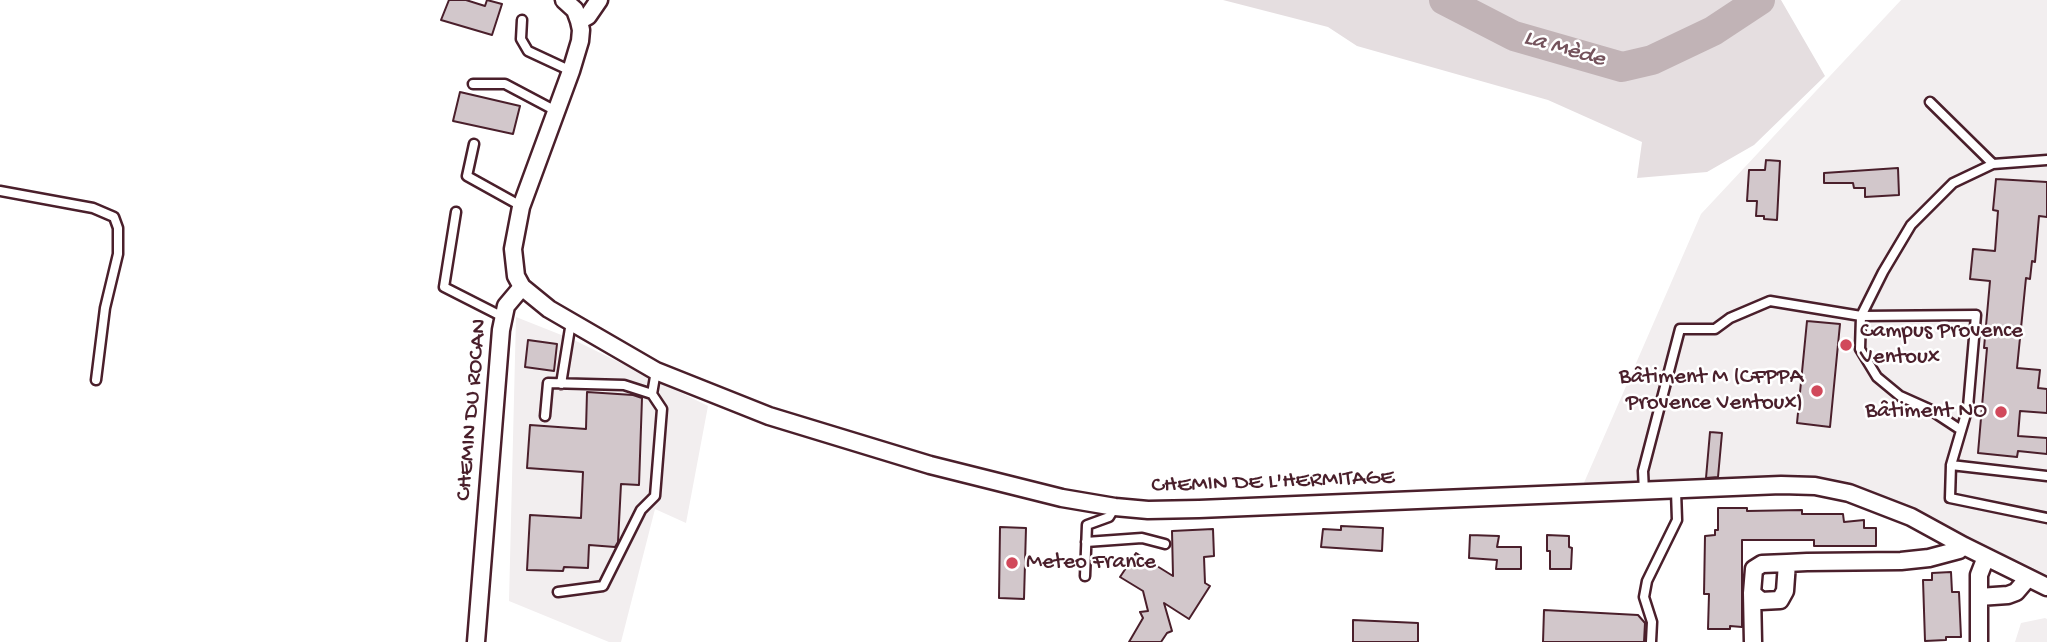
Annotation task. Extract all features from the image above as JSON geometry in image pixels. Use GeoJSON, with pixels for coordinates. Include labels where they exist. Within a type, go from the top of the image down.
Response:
{"type":"FeatureCollection","features":[{"type":"Feature","properties":{"kind":"street"},"geometry":{"type":"LineString","coordinates":[[522,288],[516,276],[513,249],[522,207],[580,41],[581,30],[575,10],[565,0]]}},
{"type":"Feature","properties":{"kind":"street"},"geometry":{"type":"LineString","coordinates":[[579,21],[588,16],[599,0]]}},
{"type":"Feature","properties":{"kind":"street","name":"CHEMIN DU ROCAN"},"geometry":{"type":"LineString","coordinates":[[476,642],[503,317],[506,306],[522,288]]}},
{"type":"Feature","properties":{"kind":"street","name":"CHEMIN DE L'HERMITAGE"},"geometry":{"type":"LineString","coordinates":[[522,288],[571,322],[656,371],[769,416],[930,465],[1062,498],[1148,510],[1781,485],[1815,486],[1849,493],[1911,517],[2047,587]]}},
{"type":"Feature","properties":{"kind":"street"},"geometry":{"type":"LineString","coordinates":[[1753,642],[1754,569],[1762,564],[1928,558],[1959,550],[1964,546]]}},
{"type":"Feature","properties":{"kind":"street"},"geometry":{"type":"LineString","coordinates":[[1979,642],[1979,575],[1986,557]]}},
{"type":"Feature","properties":{"kind":"street"},"geometry":{"type":"LineString","coordinates":[[1752,593],[1761,601],[1780,600],[1785,591],[1787,563]]}},
{"type":"Feature","properties":{"kind":"street"},"geometry":{"type":"LineString","coordinates":[[1979,597],[2016,592],[2028,578]]}},
{"type":"Feature","properties":{"kind":"lane"},"geometry":{"type":"LineString","coordinates":[[522,20],[521,39],[528,51],[571,71]]}},
{"type":"Feature","properties":{"kind":"lane"},"geometry":{"type":"LineString","coordinates":[[473,83],[505,84],[556,111]]}},
{"type":"Feature","properties":{"kind":"lane"},"geometry":{"type":"LineString","coordinates":[[1930,102],[1993,164]]}},
{"type":"Feature","properties":{"kind":"lane"},"geometry":{"type":"LineString","coordinates":[[474,144],[467,176],[522,207]]}},
{"type":"Feature","properties":{"kind":"lane"},"geometry":{"type":"LineString","coordinates":[[1961,430],[1929,409],[1900,396],[1877,377],[1860,349],[1861,316],[1911,225],[1953,183],[1993,164],[2047,160]]}},
{"type":"Feature","properties":{"kind":"lane"},"geometry":{"type":"LineString","coordinates":[[0,191],[93,208],[114,218],[118,228],[118,254],[105,308],[96,380]]}},
{"type":"Feature","properties":{"kind":"lane"},"geometry":{"type":"LineString","coordinates":[[456,212],[444,287],[503,317]]}},
{"type":"Feature","properties":{"kind":"lane"},"geometry":{"type":"LineString","coordinates":[[1644,492],[1643,471],[1680,329],[1715,329],[1730,318],[1770,301],[1861,316],[1976,315],[1968,407],[1951,465],[1950,498],[2047,518]]}},
{"type":"Feature","properties":{"kind":"lane"},"geometry":{"type":"LineString","coordinates":[[561,384],[571,322]]}},
{"type":"Feature","properties":{"kind":"lane"},"geometry":{"type":"LineString","coordinates":[[652,394],[656,371]]}},
{"type":"Feature","properties":{"kind":"lane"},"geometry":{"type":"LineString","coordinates":[[545,416],[548,383],[624,385],[652,394],[662,409],[655,496],[640,510],[603,586],[558,592]]}},
{"type":"Feature","properties":{"kind":"lane"},"geometry":{"type":"LineString","coordinates":[[1951,465],[2047,476]]}},
{"type":"Feature","properties":{"kind":"lane"},"geometry":{"type":"LineString","coordinates":[[1651,642],[1653,622],[1644,597],[1647,580],[1677,520],[1676,491]]}},
{"type":"Feature","properties":{"kind":"lane"},"geometry":{"type":"LineString","coordinates":[[1085,576],[1087,525],[1109,517],[1115,507]]}},
{"type":"Feature","properties":{"kind":"lane"},"geometry":{"type":"LineString","coordinates":[[1086,542],[1142,538],[1164,544]]}},
{"type":"Feature","properties":{"kind":"shaded area"},"geometry":{"type":"Polygon","coordinates":[[[1223,0],[1430,0],[1515,43],[1623,74],[1661,66],[1722,36],[1775,0],[1781,0],[1825,76],[1754,145],[1707,172],[1637,178],[1642,142],[1548,100],[1357,46],[1328,27],[1223,0]]]}},
{"type":"Feature","properties":{"kind":"shaded area"},"geometry":{"type":"Polygon","coordinates":[[[1458,0],[1748,0],[1708,28],[1651,53],[1623,60],[1517,31],[1458,0]]]}},
{"type":"Feature","properties":{"kind":"shaded area","name":"Campus Provence Ventoux"},"geometry":{"type":"Polygon","coordinates":[[[1901,0],[2047,0],[2047,576],[1875,494],[1839,482],[1804,477],[1583,485],[1701,214],[1901,0]]]}},
{"type":"Feature","properties":{"kind":"shaded area"},"geometry":{"type":"Polygon","coordinates":[[[516,317],[574,340],[708,406],[686,523],[655,509],[621,642],[609,642],[509,601],[516,317]]]}},
{"type":"Feature","properties":{"kind":"shaded area"},"geometry":{"type":"Polygon","coordinates":[[[2045,618],[2047,642],[2015,642],[2021,623],[2045,618]]]}},
{"type":"Feature","properties":{"kind":"building"},"geometry":{"type":"Polygon","coordinates":[[[449,0],[466,0],[485,6],[487,0],[502,4],[492,35],[441,20],[449,0]]]}},
{"type":"Feature","properties":{"kind":"building"},"geometry":{"type":"Polygon","coordinates":[[[460,92],[520,106],[513,134],[453,121],[460,92]]]}},
{"type":"Feature","properties":{"kind":"building"},"geometry":{"type":"Polygon","coordinates":[[[1766,160],[1780,161],[1777,220],[1756,216],[1757,201],[1747,201],[1749,170],[1765,170],[1766,160]]]}},
{"type":"Feature","properties":{"kind":"building"},"geometry":{"type":"Polygon","coordinates":[[[1898,168],[1899,195],[1865,197],[1865,188],[1854,188],[1853,183],[1824,183],[1824,173],[1898,168]]]}},
{"type":"Feature","properties":{"kind":"building"},"geometry":{"type":"Polygon","coordinates":[[[1996,179],[2047,182],[2047,217],[2039,216],[2035,262],[2032,261],[2030,279],[2026,278],[2017,368],[2040,370],[2038,388],[2047,389],[2047,413],[2020,411],[2018,436],[2047,438],[2047,454],[2018,451],[2017,457],[1978,453],[1990,281],[1970,279],[1973,249],[1995,251],[1998,211],[1993,210],[1996,179]]]}},
{"type":"Feature","properties":{"kind":"building","name":"Bâtiment M (CFPPA Provence Ventoux)"},"geometry":{"type":"Polygon","coordinates":[[[1807,321],[1840,324],[1830,427],[1797,423],[1807,321]]]}},
{"type":"Feature","properties":{"kind":"building"},"geometry":{"type":"Polygon","coordinates":[[[528,340],[557,344],[554,371],[525,367],[528,340]]]}},
{"type":"Feature","properties":{"kind":"building"},"geometry":{"type":"Polygon","coordinates":[[[587,392],[642,398],[639,485],[621,484],[618,542],[615,547],[589,545],[588,568],[564,567],[563,571],[527,570],[530,515],[581,518],[583,472],[527,468],[530,425],[586,429],[587,392]]]}},
{"type":"Feature","properties":{"kind":"building"},"geometry":{"type":"Polygon","coordinates":[[[1710,432],[1722,433],[1718,477],[1706,478],[1710,432]]]}},
{"type":"Feature","properties":{"kind":"building"},"geometry":{"type":"Polygon","coordinates":[[[1718,508],[1843,514],[1844,522],[1864,520],[1864,528],[1876,528],[1876,546],[1814,546],[1814,540],[1742,540],[1742,627],[1708,629],[1709,594],[1704,594],[1705,536],[1715,535],[1715,530],[1718,530],[1718,508]]]}},
{"type":"Feature","properties":{"kind":"building"},"geometry":{"type":"Polygon","coordinates":[[[1341,526],[1383,528],[1382,551],[1321,547],[1323,529],[1341,530],[1341,526]]]}},
{"type":"Feature","properties":{"kind":"building","name":"Meteo France"},"geometry":{"type":"Polygon","coordinates":[[[1000,527],[1026,528],[1024,599],[999,598],[1000,527]]]}},
{"type":"Feature","properties":{"kind":"building"},"geometry":{"type":"Polygon","coordinates":[[[1213,529],[1214,556],[1204,557],[1205,583],[1210,586],[1189,619],[1164,603],[1172,631],[1167,633],[1161,642],[1129,642],[1143,618],[1140,612],[1148,611],[1143,591],[1120,577],[1136,553],[1173,576],[1172,531],[1213,529]]]}},
{"type":"Feature","properties":{"kind":"building"},"geometry":{"type":"Polygon","coordinates":[[[1470,535],[1499,536],[1497,547],[1521,547],[1521,569],[1496,569],[1497,560],[1469,558],[1470,535]]]}},
{"type":"Feature","properties":{"kind":"building"},"geometry":{"type":"Polygon","coordinates":[[[1547,535],[1569,536],[1569,547],[1572,548],[1571,569],[1550,569],[1547,535]]]}},
{"type":"Feature","properties":{"kind":"building"},"geometry":{"type":"Polygon","coordinates":[[[1951,572],[1952,592],[1959,592],[1961,637],[1925,641],[1923,580],[1932,580],[1932,573],[1951,572]]]}},
{"type":"Feature","properties":{"kind":"building"},"geometry":{"type":"Polygon","coordinates":[[[1544,610],[1638,615],[1645,623],[1644,642],[1543,642],[1544,610]]]}},
{"type":"Feature","properties":{"kind":"building"},"geometry":{"type":"Polygon","coordinates":[[[1353,620],[1418,623],[1418,642],[1353,642],[1353,620]]]}},
{"type":"Feature","properties":{"kind":"waterway","name":"La Mède"},"geometry":{"type":"LineString","coordinates":[[1444,0],[1514,36],[1622,67],[1652,60],[1713,31],[1760,0]]}},
{"type":"Feature","properties":{"kind":"place","name":"Campus Provence Ventoux"},"geometry":{"type":"Point","coordinates":[1846,345]}},
{"type":"Feature","properties":{"kind":"place","name":"Bâtiment M (CFPPA Provence Ventoux)"},"geometry":{"type":"Point","coordinates":[1817,391]}},
{"type":"Feature","properties":{"kind":"place","name":"Bâtiment NO"},"geometry":{"type":"Point","coordinates":[2001,412]}},
{"type":"Feature","properties":{"kind":"place","name":"Meteo France"},"geometry":{"type":"Point","coordinates":[1012,563]}}]}
